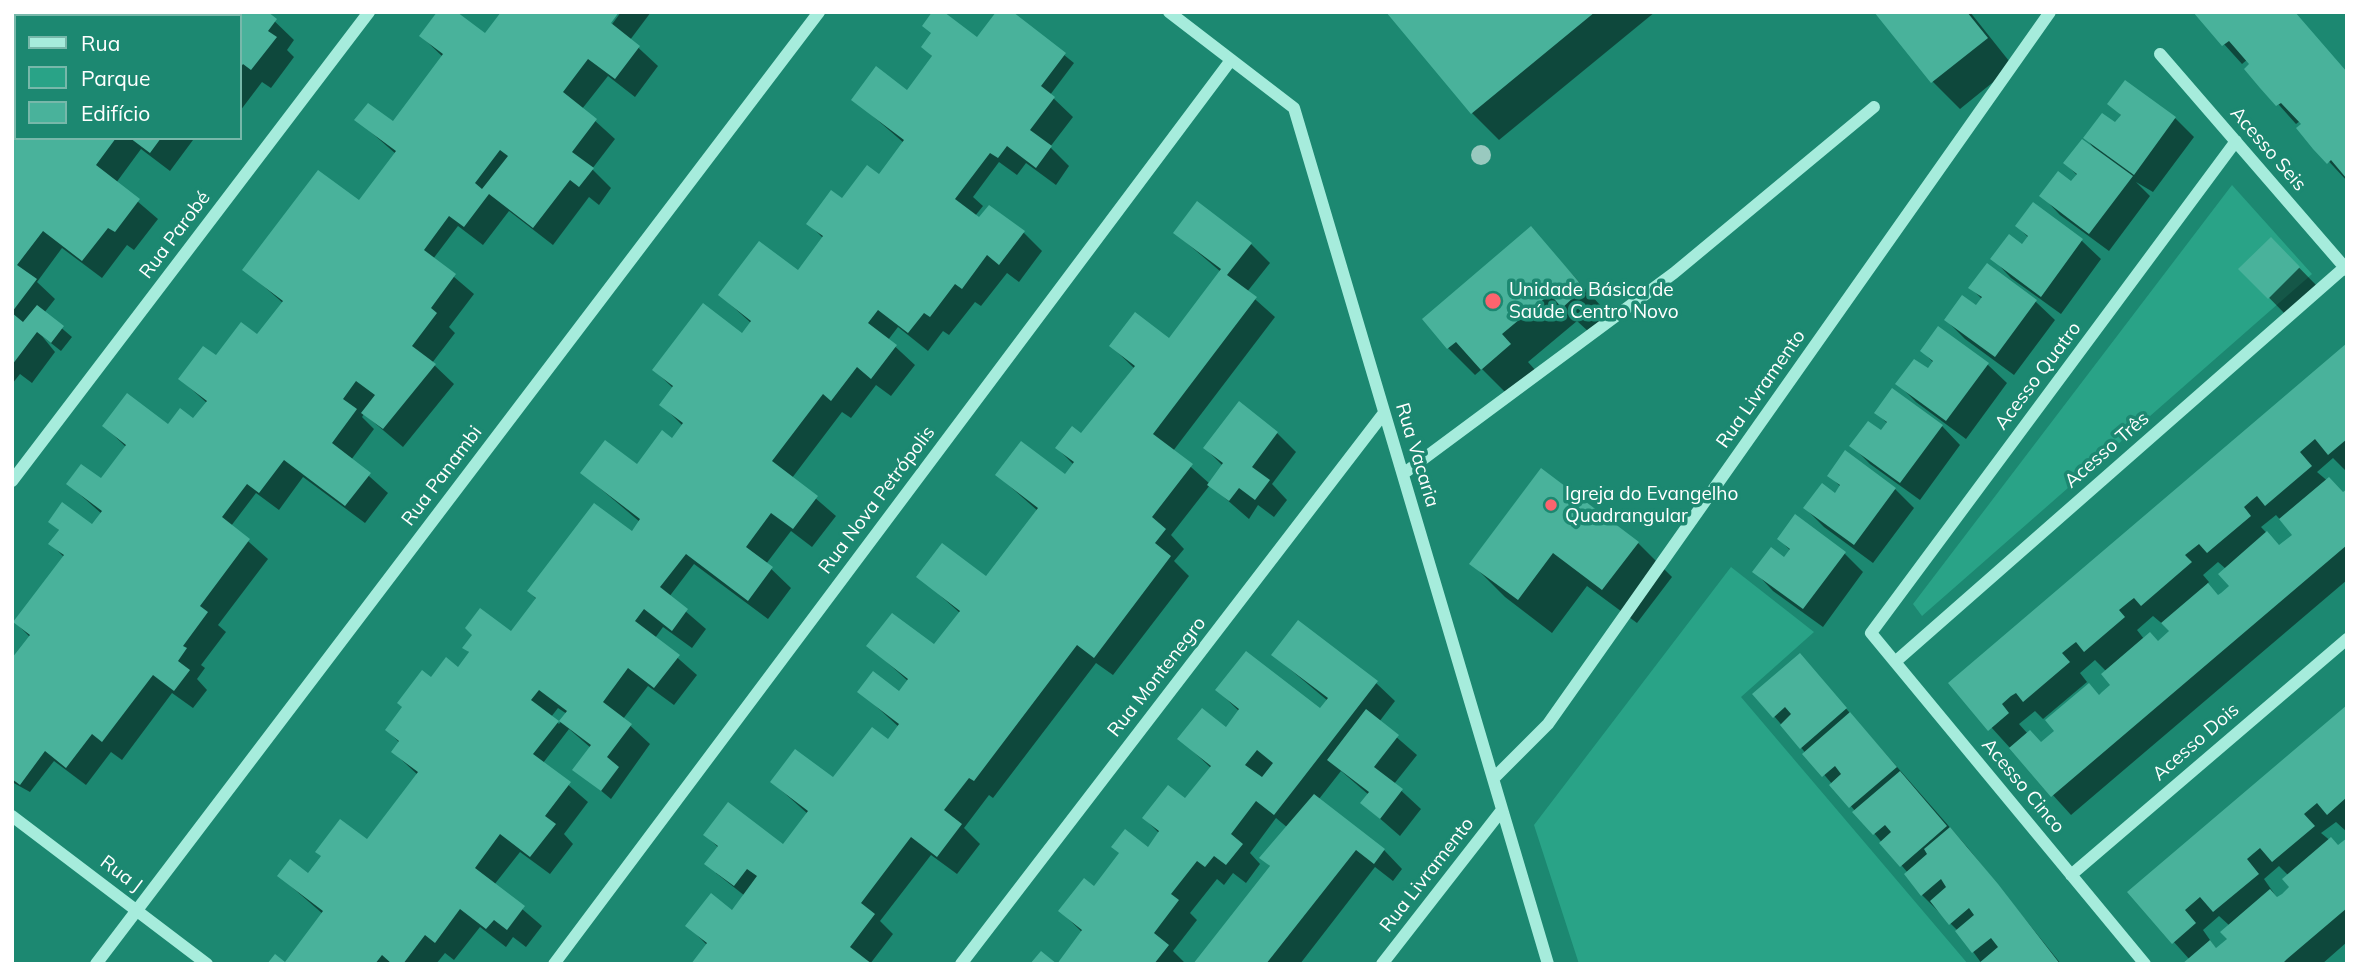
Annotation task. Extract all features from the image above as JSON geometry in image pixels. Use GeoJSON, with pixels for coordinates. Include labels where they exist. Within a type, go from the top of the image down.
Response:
{"type":"FeatureCollection","features":[{"type":"Feature","properties":{"kind":"street","name":"Rua Parobé"},"geometry":{"type":"LineString","coordinates":[[12,481],[369,12]]}},
{"type":"Feature","properties":{"kind":"street","name":"Rua Panambi"},"geometry":{"type":"LineString","coordinates":[[96,964],[819,12]]}},
{"type":"Feature","properties":{"kind":"street","name":"Rua Vacaria"},"geometry":{"type":"LineString","coordinates":[[1169,12],[1294,108],[1548,964]]}},
{"type":"Feature","properties":{"kind":"street","name":"Rua Livramento"},"geometry":{"type":"LineString","coordinates":[[1493,779],[1548,724],[2050,12]]}},
{"type":"Feature","properties":{"kind":"street","name":"Acesso Seis"},"geometry":{"type":"LineString","coordinates":[[2160,54],[2346,268]]}},
{"type":"Feature","properties":{"kind":"street","name":"Rua Nova Petrópolis"},"geometry":{"type":"LineString","coordinates":[[554,964],[1231,60]]}},
{"type":"Feature","properties":{"kind":"street"},"geometry":{"type":"LineString","coordinates":[[1403,474],[1674,273],[1874,107]]}},
{"type":"Feature","properties":{"kind":"street","name":"Acesso Quatro"},"geometry":{"type":"LineString","coordinates":[[1871,633],[2236,141]]}},
{"type":"Feature","properties":{"kind":"street","name":"Acesso Três"},"geometry":{"type":"LineString","coordinates":[[1895,662],[2346,268]]}},
{"type":"Feature","properties":{"kind":"street","name":"Rua Montenegro"},"geometry":{"type":"LineString","coordinates":[[961,964],[1384,413]]}},
{"type":"Feature","properties":{"kind":"street","name":"Acesso Cinco"},"geometry":{"type":"LineString","coordinates":[[1871,633],[2145,964]]}},
{"type":"Feature","properties":{"kind":"street","name":"Acesso Dois"},"geometry":{"type":"LineString","coordinates":[[2071,875],[2347,639]]}},
{"type":"Feature","properties":{"kind":"street","name":"Rua Livramento"},"geometry":{"type":"LineString","coordinates":[[1382,964],[1502,810]]}},
{"type":"Feature","properties":{"kind":"street","name":"Rua J"},"geometry":{"type":"LineString","coordinates":[[12,816],[207,964]]}},
{"type":"Feature","properties":{"kind":"green space"},"geometry":{"type":"Polygon","coordinates":[[[2232,185],[2312,274],[1922,616],[1913,604],[2232,185]]]}},
{"type":"Feature","properties":{"kind":"green space"},"geometry":{"type":"Polygon","coordinates":[[[1731,567],[1814,632],[1741,697],[1968,964],[1579,964],[1534,825],[1731,567]]]}},
{"type":"Feature","properties":{"kind":"building"},"geometry":{"type":"Polygon","coordinates":[[[268,12],[277,19],[268,31],[277,37],[251,70],[242,65],[242,14],[22,14],[268,12]]]}},
{"type":"Feature","properties":{"kind":"building"},"geometry":{"type":"Polygon","coordinates":[[[437,12],[457,12],[485,33],[501,12],[619,12],[611,23],[640,46],[615,79],[588,59],[563,92],[597,119],[572,152],[594,168],[579,187],[570,180],[533,228],[489,194],[464,227],[449,216],[424,250],[456,274],[431,308],[437,313],[412,346],[436,364],[383,429],[361,413],[375,395],[356,381],[343,399],[357,409],[332,443],[371,473],[345,506],[284,460],[259,493],[247,484],[222,517],[250,539],[200,606],[208,612],[183,646],[187,648],[178,661],[190,670],[174,691],[153,675],[102,742],[92,734],[66,768],[45,751],[20,785],[12,779],[12,658],[30,635],[13,622],[64,555],[48,544],[59,530],[48,522],[62,502],[92,524],[102,511],[66,484],[81,464],[101,478],[126,445],[102,426],[127,393],[168,424],[180,408],[193,418],[207,401],[178,379],[203,346],[216,355],[241,322],[257,334],[283,301],[242,270],[318,170],[359,200],[396,151],[354,120],[368,103],[393,121],[443,54],[419,36],[437,12]],[[500,150],[475,183],[482,189],[508,156],[500,150]]]}},
{"type":"Feature","properties":{"kind":"building"},"geometry":{"type":"Polygon","coordinates":[[[932,12],[944,12],[977,37],[996,12],[1013,12],[1066,53],[1041,86],[1055,97],[1030,130],[1052,146],[1036,168],[1007,146],[998,158],[990,153],[955,199],[979,217],[989,205],[1025,231],[999,265],[987,255],[962,289],[955,284],[930,317],[924,313],[908,333],[878,310],[868,323],[897,345],[871,379],[857,367],[831,401],[823,394],[772,461],[818,496],[793,529],[771,513],[746,547],[773,567],[748,601],[686,554],[660,587],[688,609],[672,631],[644,609],[635,621],[680,655],[654,688],[628,668],[603,702],[632,724],[607,757],[619,767],[601,791],[572,770],[591,745],[559,721],[533,754],[571,782],[545,816],[556,824],[530,857],[500,834],[475,868],[525,906],[507,930],[494,920],[486,929],[460,909],[435,943],[425,935],[403,964],[392,964],[382,955],[375,964],[267,964],[275,954],[285,962],[323,911],[277,876],[290,859],[308,873],[321,856],[315,852],[340,819],[367,839],[418,772],[391,752],[399,741],[385,730],[402,707],[397,703],[422,670],[431,677],[446,657],[458,667],[469,652],[462,648],[472,635],[465,628],[480,608],[511,631],[536,598],[527,591],[594,503],[632,531],[640,519],[580,473],[605,440],[637,464],[662,430],[672,438],[683,423],[659,405],[673,386],[652,370],[703,303],[742,333],[751,321],[718,295],[759,241],[798,270],[823,236],[806,224],[831,190],[842,198],[867,165],[879,174],[904,140],[851,100],[876,66],[907,90],[932,56],[921,47],[931,33],[922,26],[932,12]],[[539,690],[531,700],[559,721],[567,711],[539,690]]]}},
{"type":"Feature","properties":{"kind":"building"},"geometry":{"type":"Polygon","coordinates":[[[1386,12],[1595,12],[1471,114],[1386,12]]]}},
{"type":"Feature","properties":{"kind":"building"},"geometry":{"type":"Polygon","coordinates":[[[1874,12],[1967,12],[1988,38],[1931,83],[1874,12]]]}},
{"type":"Feature","properties":{"kind":"building"},"geometry":{"type":"Polygon","coordinates":[[[2193,12],[2295,12],[2347,72],[2347,179],[2331,160],[2327,164],[2313,149],[2296,128],[2301,124],[2281,103],[2276,106],[2260,88],[2244,69],[2249,64],[2229,41],[2222,46],[2193,12]]]}},
{"type":"Feature","properties":{"kind":"building"},"geometry":{"type":"Polygon","coordinates":[[[12,16],[14,140],[115,140],[96,165],[140,199],[115,232],[108,228],[82,261],[43,231],[17,265],[37,279],[12,312],[12,16]]]}},
{"type":"Feature","properties":{"kind":"building"},"geometry":{"type":"Polygon","coordinates":[[[2125,80],[2176,117],[2134,175],[2083,138],[2102,113],[2115,122],[2121,115],[2107,104],[2125,80]]]}},
{"type":"Feature","properties":{"kind":"building"},"geometry":{"type":"Polygon","coordinates":[[[2082,139],[2133,176],[2089,234],[2039,196],[2058,171],[2071,181],[2077,174],[2063,163],[2082,139]]]}},
{"type":"Feature","properties":{"kind":"building"},"geometry":{"type":"Polygon","coordinates":[[[133,140],[160,140],[150,153],[133,140]]]}},
{"type":"Feature","properties":{"kind":"building"},"geometry":{"type":"Polygon","coordinates":[[[1197,201],[1252,243],[1227,275],[1257,297],[1153,434],[1193,464],[1152,517],[1166,529],[1155,543],[1171,556],[1094,658],[1077,645],[974,781],[969,778],[944,810],[962,824],[937,857],[911,837],[861,903],[875,914],[850,947],[872,964],[691,964],[707,943],[685,926],[711,893],[732,910],[757,876],[747,869],[734,886],[704,864],[718,846],[703,835],[728,802],[783,844],[808,811],[770,782],[795,749],[833,777],[872,727],[888,739],[899,724],[857,692],[873,671],[899,691],[908,679],[866,646],[892,613],[934,644],[960,611],[916,577],[942,543],[986,576],[1038,508],[995,475],[1021,441],[1065,474],[1074,462],[1055,448],[1072,426],[1081,433],[1135,366],[1109,346],[1135,312],[1169,338],[1221,269],[1173,233],[1197,201]]]}},
{"type":"Feature","properties":{"kind":"building"},"geometry":{"type":"Polygon","coordinates":[[[2033,202],[2083,239],[2041,297],[1990,259],[2009,234],[2022,244],[2028,236],[2015,226],[2033,202]]]}},
{"type":"Feature","properties":{"kind":"building","name":"Unidade Básica de Saúde Centro Novo"},"geometry":{"type":"Polygon","coordinates":[[[1531,226],[1584,288],[1562,308],[1550,294],[1502,334],[1511,344],[1481,370],[1456,342],[1447,349],[1422,319],[1531,226]]]}},
{"type":"Feature","properties":{"kind":"building"},"geometry":{"type":"Polygon","coordinates":[[[2271,237],[2300,267],[2268,299],[2238,269],[2271,237]]]}},
{"type":"Feature","properties":{"kind":"building"},"geometry":{"type":"Polygon","coordinates":[[[1987,263],[2037,300],[1995,357],[1944,320],[1962,295],[1976,305],[1982,297],[1968,288],[1987,263]]]}},
{"type":"Feature","properties":{"kind":"building"},"geometry":{"type":"Polygon","coordinates":[[[37,305],[64,326],[51,343],[37,332],[12,365],[12,313],[23,322],[37,305]]]}},
{"type":"Feature","properties":{"kind":"building"},"geometry":{"type":"Polygon","coordinates":[[[1938,326],[1989,363],[1946,421],[1895,384],[1914,359],[1928,368],[1933,361],[1920,351],[1938,326]]]}},
{"type":"Feature","properties":{"kind":"building"},"geometry":{"type":"Polygon","coordinates":[[[2347,343],[2347,439],[2328,455],[2315,439],[2300,452],[2312,466],[2265,506],[2257,496],[2252,500],[2244,507],[2251,516],[2207,553],[2199,544],[2185,555],[2192,562],[2141,606],[2134,598],[2119,610],[2125,617],[2084,652],[2076,642],[2062,653],[2070,662],[2023,702],[2016,693],[2011,696],[2002,704],[2009,713],[1988,731],[1948,683],[2347,343]]]}},
{"type":"Feature","properties":{"kind":"building"},"geometry":{"type":"Polygon","coordinates":[[[1892,388],[1943,425],[1900,483],[1849,446],[1868,421],[1881,430],[1887,422],[1874,413],[1892,388]]]}},
{"type":"Feature","properties":{"kind":"building"},"geometry":{"type":"Polygon","coordinates":[[[1239,401],[1278,432],[1252,467],[1270,480],[1255,500],[1239,488],[1229,501],[1207,485],[1223,463],[1203,448],[1239,401]]]}},
{"type":"Feature","properties":{"kind":"building"},"geometry":{"type":"Polygon","coordinates":[[[1845,450],[1896,488],[1854,545],[1803,508],[1822,483],[1835,493],[1840,485],[1827,476],[1845,450]]]}},
{"type":"Feature","properties":{"kind":"building","name":"Igreja do Evangelho Quadrangular"},"geometry":{"type":"Polygon","coordinates":[[[1541,468],[1639,542],[1602,590],[1553,553],[1518,600],[1469,564],[1541,468]]]}},
{"type":"Feature","properties":{"kind":"building"},"geometry":{"type":"Polygon","coordinates":[[[2329,477],[2343,492],[2347,489],[2347,545],[2051,797],[2009,748],[2030,730],[2041,742],[2054,731],[2045,720],[2089,683],[2099,695],[2110,685],[2101,674],[2150,632],[2158,641],[2169,631],[2161,623],[2208,583],[2218,595],[2221,593],[2229,586],[2218,574],[2267,531],[2279,545],[2292,535],[2279,519],[2329,477]]]}},
{"type":"Feature","properties":{"kind":"building"},"geometry":{"type":"Polygon","coordinates":[[[1795,514],[1846,552],[1803,609],[1752,572],[1771,547],[1784,557],[1790,549],[1777,539],[1795,514]]]}},
{"type":"Feature","properties":{"kind":"building"},"geometry":{"type":"Polygon","coordinates":[[[1298,620],[1378,681],[1274,815],[1256,801],[1231,834],[1243,844],[1226,865],[1214,856],[1205,867],[1197,861],[1171,894],[1179,900],[1154,933],[1169,945],[1154,964],[1057,964],[1082,930],[1058,911],[1084,878],[1094,886],[1119,853],[1111,847],[1125,829],[1148,847],[1159,831],[1142,818],[1168,785],[1185,798],[1211,766],[1177,739],[1202,708],[1226,727],[1239,709],[1215,690],[1246,651],[1320,708],[1328,698],[1271,655],[1298,620]],[[1257,750],[1245,765],[1262,777],[1273,763],[1257,750]]]}},
{"type":"Feature","properties":{"kind":"building"},"geometry":{"type":"Polygon","coordinates":[[[1800,653],[1847,708],[1800,749],[1780,725],[1791,714],[1785,707],[1773,718],[1752,694],[1800,653]]]}},
{"type":"Feature","properties":{"kind":"building"},"geometry":{"type":"Polygon","coordinates":[[[2347,705],[2347,797],[2327,815],[2317,803],[2304,814],[2315,826],[2272,862],[2260,848],[2247,859],[2259,874],[2213,912],[2200,897],[2185,910],[2196,923],[2172,944],[2127,892],[2347,705]]]}},
{"type":"Feature","properties":{"kind":"building"},"geometry":{"type":"Polygon","coordinates":[[[1366,709],[1399,735],[1374,767],[1403,789],[1380,819],[1360,803],[1369,792],[1327,760],[1366,709]]]}},
{"type":"Feature","properties":{"kind":"building"},"geometry":{"type":"Polygon","coordinates":[[[1850,712],[1897,767],[1849,808],[1829,785],[1841,774],[1835,766],[1822,777],[1802,754],[1850,712]]]}},
{"type":"Feature","properties":{"kind":"building"},"geometry":{"type":"Polygon","coordinates":[[[1900,771],[1947,826],[1900,867],[1879,843],[1891,832],[1885,825],[1873,835],[1852,812],[1900,771]]]}},
{"type":"Feature","properties":{"kind":"building"},"geometry":{"type":"Polygon","coordinates":[[[1314,794],[1385,849],[1374,864],[1356,850],[1266,964],[1193,964],[1270,866],[1259,858],[1314,794]]]}},
{"type":"Feature","properties":{"kind":"building"},"geometry":{"type":"Polygon","coordinates":[[[1950,827],[2060,964],[1978,964],[1998,947],[1991,938],[1972,953],[1955,931],[1974,915],[1969,908],[1949,925],[1930,901],[1946,887],[1941,879],[1921,896],[1904,874],[1927,854],[1924,849],[1950,827]]]}},
{"type":"Feature","properties":{"kind":"building"},"geometry":{"type":"Polygon","coordinates":[[[2331,837],[2338,845],[2347,838],[2347,908],[2282,964],[2182,964],[2210,940],[2216,948],[2227,939],[2220,932],[2270,889],[2277,897],[2282,894],[2289,887],[2282,879],[2331,837]]]}},
{"type":"Feature","properties":{"kind":"building"},"geometry":{"type":"Polygon","coordinates":[[[1041,951],[1057,964],[1030,964],[1041,951]]]}},
{"type":"Feature","properties":{"kind":"place","name":"Unidade Básica de Saúde Centro Novo"},"geometry":{"type":"Point","coordinates":[1493,301]}},
{"type":"Feature","properties":{"kind":"place","name":"Igreja do Evangelho Quadrangular"},"geometry":{"type":"Point","coordinates":[1551,505]}}]}
